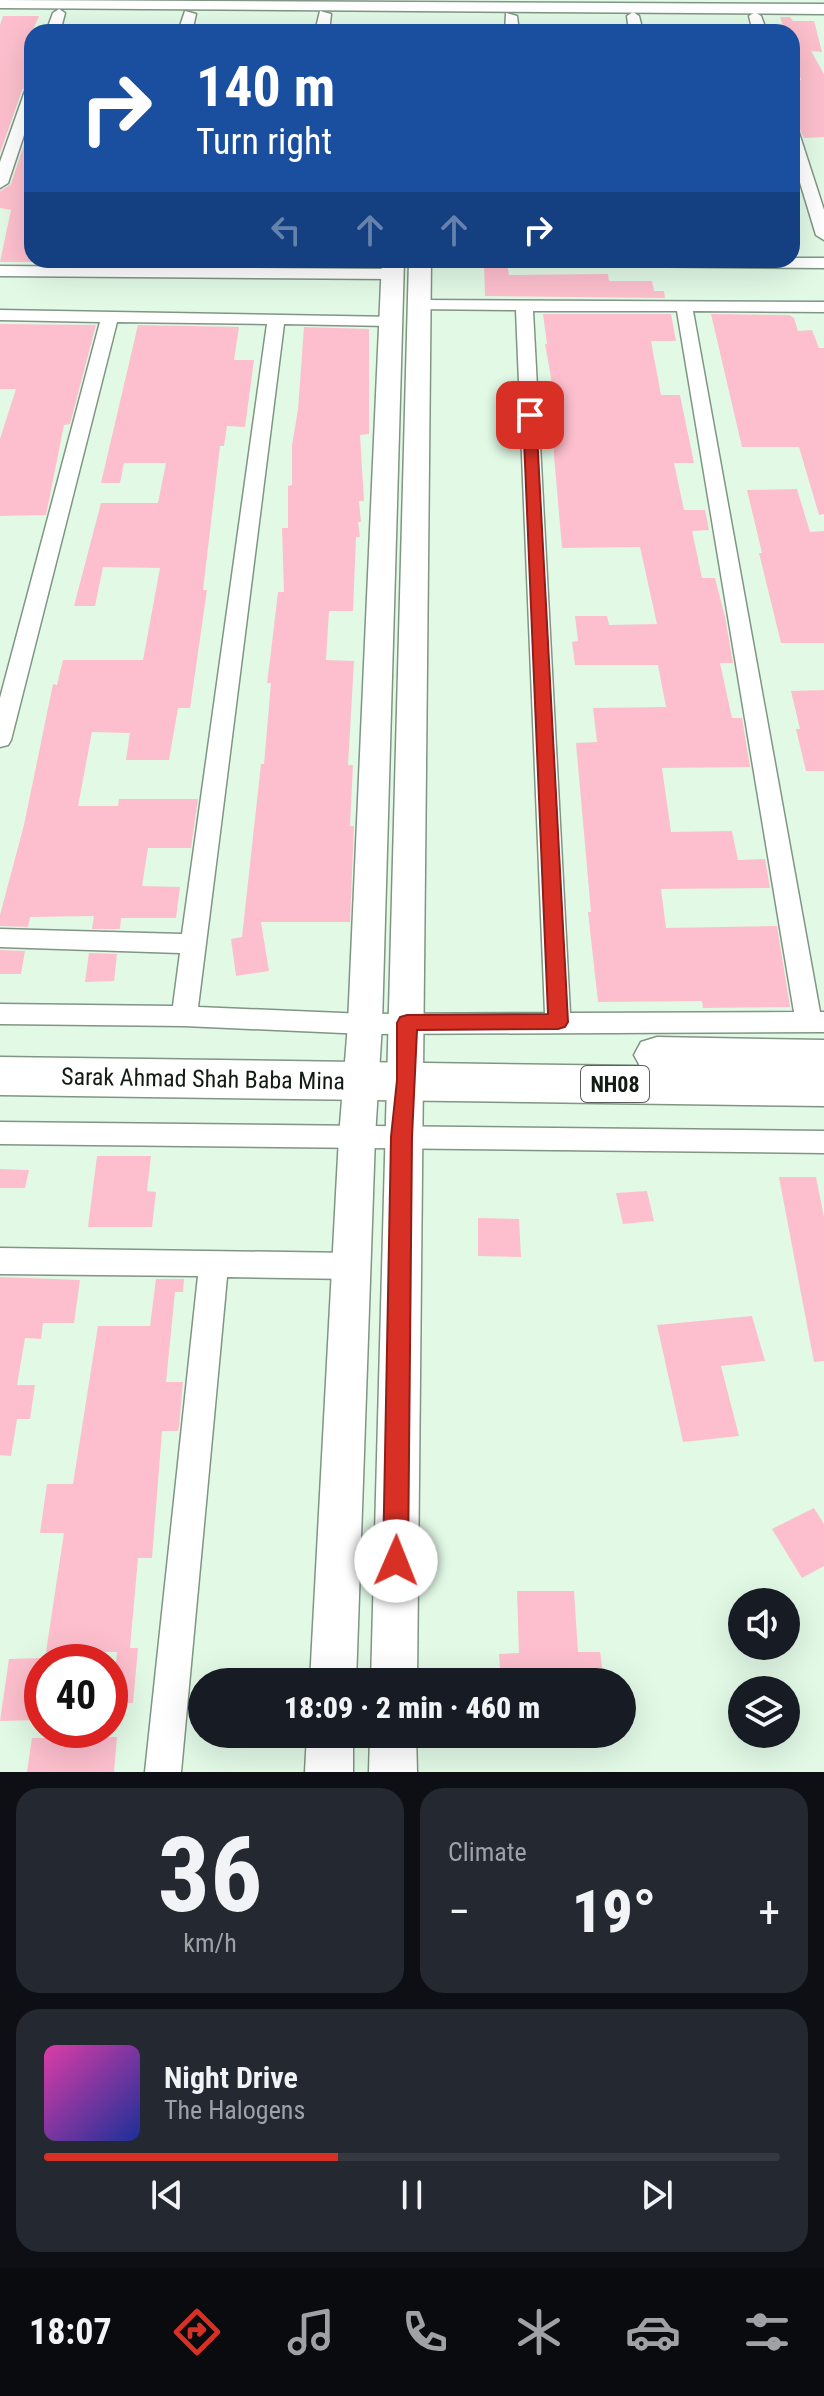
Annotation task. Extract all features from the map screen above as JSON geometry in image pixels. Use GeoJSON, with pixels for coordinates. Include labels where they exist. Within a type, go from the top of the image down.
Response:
{"type":"FeatureCollection","features":[{"type":"Feature","properties":{"kind":"highway","name":"NH08"},"geometry":{"type":"LineString","coordinates":[[407,1051],[819,1034]]}},
{"type":"Feature","properties":{"kind":"highway","name":"NH08"},"geometry":{"type":"LineString","coordinates":[[0,1047],[363,1053]]}},
{"type":"Feature","properties":{"kind":"highway","name":"NH08"},"geometry":{"type":"LineString","coordinates":[[407,1051],[824,1087]]}},
{"type":"Feature","properties":{"kind":"highway","name":"Sarak Ahmad Shah Baba Mina"},"geometry":{"type":"LineString","coordinates":[[0,1076],[407,1051]]}},
{"type":"Feature","properties":{"kind":"street"},"geometry":{"type":"LineString","coordinates":[[0,3],[409,12],[777,4],[824,9]]}},
{"type":"Feature","properties":{"kind":"street"},"geometry":{"type":"LineString","coordinates":[[0,13],[61,6]]}},
{"type":"Feature","properties":{"kind":"street"},"geometry":{"type":"LineString","coordinates":[[189,6],[324,23],[409,12]]}},
{"type":"Feature","properties":{"kind":"street"},"geometry":{"type":"LineString","coordinates":[[430,12],[511,24],[758,24],[824,16]]}},
{"type":"Feature","properties":{"kind":"street"},"geometry":{"type":"LineString","coordinates":[[0,183],[24,114]]}},
{"type":"Feature","properties":{"kind":"street"},"geometry":{"type":"LineString","coordinates":[[800,158],[824,235]]}},
{"type":"Feature","properties":{"kind":"street"},"geometry":{"type":"LineString","coordinates":[[800,263],[824,263]]}},
{"type":"Feature","properties":{"kind":"street"},"geometry":{"type":"LineString","coordinates":[[0,271],[74,268]]}},
{"type":"Feature","properties":{"kind":"street"},"geometry":{"type":"LineString","coordinates":[[334,1668],[357,1137],[402,268]]}},
{"type":"Feature","properties":{"kind":"street"},"geometry":{"type":"LineString","coordinates":[[403,268],[418,305]]}},
{"type":"Feature","properties":{"kind":"street"},"geometry":{"type":"LineString","coordinates":[[418,305],[824,307]]}},
{"type":"Feature","properties":{"kind":"street"},"geometry":{"type":"LineString","coordinates":[[394,1668],[402,1137],[407,1051],[398,335],[418,305]]}},
{"type":"Feature","properties":{"kind":"street"},"geometry":{"type":"LineString","coordinates":[[524,305],[558,1022]]}},
{"type":"Feature","properties":{"kind":"street"},"geometry":{"type":"LineString","coordinates":[[407,1051],[558,1022],[819,1034],[684,306]]}},
{"type":"Feature","properties":{"kind":"street"},"geometry":{"type":"LineString","coordinates":[[0,315],[276,319],[398,335]]}},
{"type":"Feature","properties":{"kind":"street"},"geometry":{"type":"LineString","coordinates":[[0,740],[110,317]]}},
{"type":"Feature","properties":{"kind":"street"},"geometry":{"type":"LineString","coordinates":[[184,1016],[276,319]]}},
{"type":"Feature","properties":{"kind":"street"},"geometry":{"type":"LineString","coordinates":[[0,938],[193,944]]}},
{"type":"Feature","properties":{"kind":"street"},"geometry":{"type":"LineString","coordinates":[[0,1014],[184,1016],[363,1053]]}},
{"type":"Feature","properties":{"kind":"street"},"geometry":{"type":"LineString","coordinates":[[0,1133],[824,1142]]}},
{"type":"Feature","properties":{"kind":"street"},"geometry":{"type":"LineString","coordinates":[[0,1261],[351,1266]]}},
{"type":"Feature","properties":{"kind":"street"},"geometry":{"type":"LineString","coordinates":[[163,1772],[214,1263]]}},
{"type":"Feature","properties":{"kind":"street"},"geometry":{"type":"LineString","coordinates":[[329,1772],[330,1748]]}},
{"type":"Feature","properties":{"kind":"street"},"geometry":{"type":"LineString","coordinates":[[393,1748],[393,1772]]}},
{"type":"Feature","properties":{"kind":"building"},"geometry":{"type":"Polygon","coordinates":[[[3,16],[39,16],[36,24],[24,24],[24,89],[0,153],[0,25],[3,16]]]}},
{"type":"Feature","properties":{"kind":"building"},"geometry":{"type":"Polygon","coordinates":[[[780,17],[790,17],[793,21],[814,21],[822,52],[811,51],[824,74],[824,137],[804,138],[800,130],[800,24],[782,24],[780,17]]]}},
{"type":"Feature","properties":{"kind":"building"},"geometry":{"type":"Polygon","coordinates":[[[24,144],[24,262],[0,262],[11,210],[0,208],[0,191],[11,184],[24,144]]]}},
{"type":"Feature","properties":{"kind":"building"},"geometry":{"type":"Polygon","coordinates":[[[484,268],[508,268],[509,275],[608,274],[609,281],[652,281],[654,291],[664,291],[665,298],[485,296],[484,268]]]}},
{"type":"Feature","properties":{"kind":"building"},"geometry":{"type":"Polygon","coordinates":[[[543,314],[671,314],[676,341],[651,341],[661,395],[680,395],[694,463],[674,463],[684,510],[705,510],[709,530],[692,531],[702,578],[715,578],[725,617],[733,663],[720,663],[732,718],[742,718],[750,767],[662,768],[671,832],[732,831],[738,860],[765,859],[770,888],[661,889],[666,928],[777,926],[790,1007],[703,1008],[702,1001],[598,1002],[576,743],[597,742],[593,708],[666,707],[658,665],[575,665],[572,642],[578,641],[575,616],[607,616],[609,625],[657,624],[640,547],[562,548],[552,432],[555,432],[551,377],[543,314]]]}},
{"type":"Feature","properties":{"kind":"building"},"geometry":{"type":"Polygon","coordinates":[[[711,314],[789,315],[794,318],[798,331],[812,330],[819,348],[824,348],[824,514],[819,515],[799,447],[742,447],[711,314]]]}},
{"type":"Feature","properties":{"kind":"building"},"geometry":{"type":"Polygon","coordinates":[[[0,324],[96,325],[70,424],[64,425],[46,515],[0,516],[0,439],[16,389],[0,389],[0,324]]]}},
{"type":"Feature","properties":{"kind":"building"},"geometry":{"type":"Polygon","coordinates":[[[138,325],[239,327],[234,360],[254,360],[245,427],[227,426],[224,446],[220,446],[203,590],[207,590],[190,708],[178,708],[169,760],[126,760],[130,733],[92,732],[78,806],[118,806],[119,799],[198,799],[191,848],[148,848],[142,886],[180,887],[176,918],[121,918],[120,929],[92,929],[94,916],[30,917],[28,927],[0,926],[53,684],[57,685],[63,660],[143,660],[160,568],[103,567],[95,606],[74,606],[101,503],[158,503],[166,463],[124,463],[120,483],[101,483],[138,325]]]}},
{"type":"Feature","properties":{"kind":"building"},"geometry":{"type":"Polygon","coordinates":[[[304,327],[369,329],[369,434],[360,435],[364,501],[359,501],[361,522],[358,522],[360,537],[356,537],[353,611],[329,611],[326,660],[354,661],[348,765],[353,765],[350,826],[354,826],[350,922],[261,922],[269,971],[236,976],[231,939],[242,937],[261,764],[264,764],[271,683],[267,683],[278,592],[284,592],[282,528],[288,528],[288,486],[292,485],[292,445],[298,410],[304,327]]]}},
{"type":"Feature","properties":{"kind":"building"},"geometry":{"type":"Polygon","coordinates":[[[797,489],[810,532],[824,531],[824,643],[781,643],[747,490],[797,489]]]}},
{"type":"Feature","properties":{"kind":"building"},"geometry":{"type":"Polygon","coordinates":[[[824,690],[824,771],[806,771],[791,691],[824,690]]]}},
{"type":"Feature","properties":{"kind":"building"},"geometry":{"type":"Polygon","coordinates":[[[0,950],[25,951],[21,974],[0,974],[0,950]]]}},
{"type":"Feature","properties":{"kind":"building"},"geometry":{"type":"Polygon","coordinates":[[[89,953],[117,954],[114,981],[85,982],[89,953]]]}},
{"type":"Feature","properties":{"kind":"building"},"geometry":{"type":"Polygon","coordinates":[[[97,1156],[151,1156],[147,1191],[156,1192],[152,1227],[88,1227],[97,1156]]]}},
{"type":"Feature","properties":{"kind":"building"},"geometry":{"type":"Polygon","coordinates":[[[0,1169],[29,1170],[25,1188],[0,1188],[0,1169]]]}},
{"type":"Feature","properties":{"kind":"building"},"geometry":{"type":"Polygon","coordinates":[[[779,1177],[816,1177],[824,1217],[824,1361],[814,1362],[779,1177]]]}},
{"type":"Feature","properties":{"kind":"building"},"geometry":{"type":"Polygon","coordinates":[[[647,1191],[654,1221],[623,1224],[616,1193],[647,1191]]]}},
{"type":"Feature","properties":{"kind":"building"},"geometry":{"type":"Polygon","coordinates":[[[478,1218],[519,1219],[521,1257],[478,1256],[478,1218]]]}},
{"type":"Feature","properties":{"kind":"building"},"geometry":{"type":"Polygon","coordinates":[[[0,1277],[80,1280],[74,1323],[43,1323],[41,1339],[25,1338],[17,1385],[35,1385],[30,1419],[17,1419],[11,1456],[0,1455],[0,1277]]]}},
{"type":"Feature","properties":{"kind":"building"},"geometry":{"type":"Polygon","coordinates":[[[156,1279],[184,1279],[183,1292],[175,1292],[166,1382],[183,1382],[179,1426],[178,1431],[162,1431],[152,1558],[138,1558],[130,1648],[138,1648],[133,1703],[128,1703],[128,1644],[47,1644],[64,1533],[40,1533],[47,1484],[73,1484],[98,1326],[150,1326],[156,1279]]]}},
{"type":"Feature","properties":{"kind":"building"},"geometry":{"type":"Polygon","coordinates":[[[752,1316],[765,1361],[721,1366],[739,1436],[683,1442],[657,1325],[752,1316]]]}},
{"type":"Feature","properties":{"kind":"building"},"geometry":{"type":"Polygon","coordinates":[[[814,1508],[824,1524],[824,1566],[802,1578],[772,1529],[814,1508]]]}},
{"type":"Feature","properties":{"kind":"building"},"geometry":{"type":"Polygon","coordinates":[[[517,1591],[574,1591],[578,1652],[600,1652],[602,1668],[500,1668],[499,1654],[519,1653],[517,1591]]]}},
{"type":"Feature","properties":{"kind":"building"},"geometry":{"type":"Polygon","coordinates":[[[9,1659],[24,1659],[24,1720],[0,1721],[9,1659]]]}},
{"type":"Feature","properties":{"kind":"building"},"geometry":{"type":"Polygon","coordinates":[[[31,1748],[116,1748],[114,1772],[27,1772],[31,1748]]]}},
{"type":"Feature","properties":{"kind":"route"},"geometry":{"type":"LineString","coordinates":[[396,1561],[402,1137],[407,1080],[407,1023],[558,1022],[530,415]]}}]}
